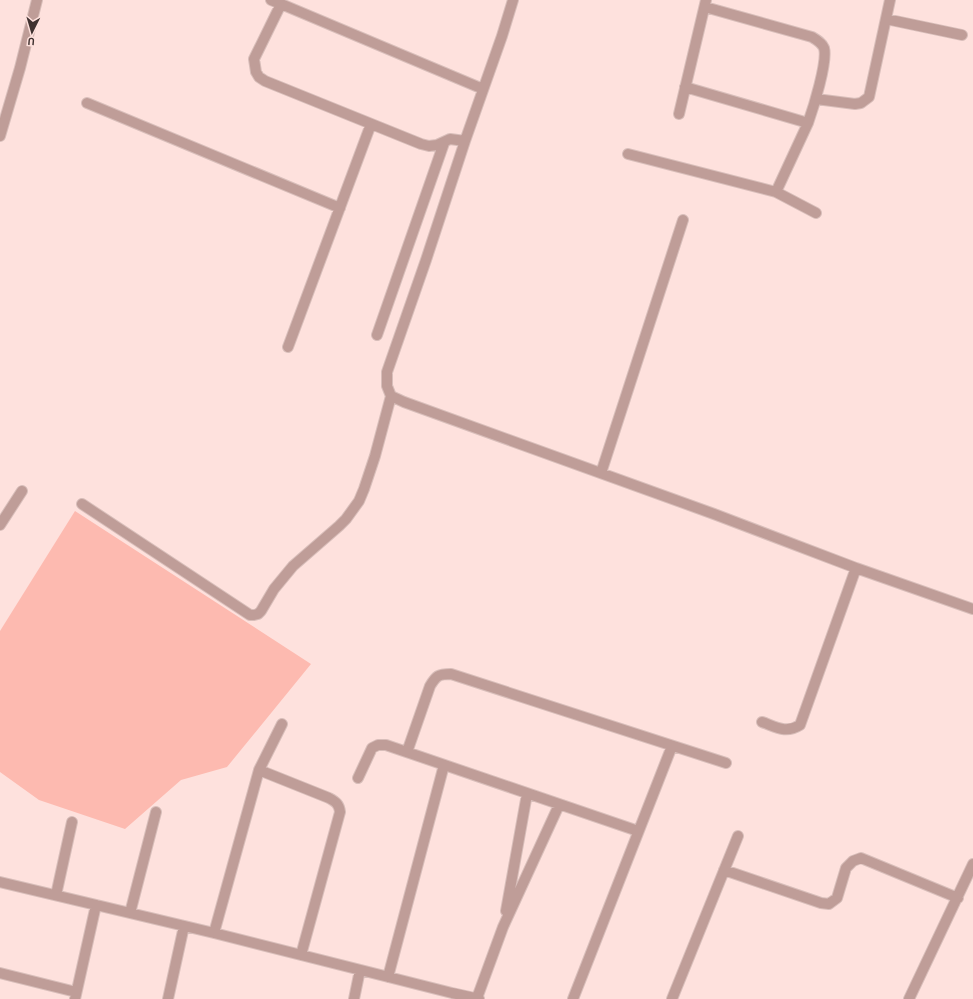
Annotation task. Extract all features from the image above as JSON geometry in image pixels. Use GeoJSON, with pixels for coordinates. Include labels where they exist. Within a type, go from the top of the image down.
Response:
{"type":"FeatureCollection","features":[{"type":"Feature","properties":{"kind":"street"},"geometry":{"type":"LineString","coordinates":[[0,136],[20,68],[37,0]]}},
{"type":"Feature","properties":{"kind":"street"},"geometry":{"type":"LineString","coordinates":[[271,0],[484,89]]}},
{"type":"Feature","properties":{"kind":"street"},"geometry":{"type":"LineString","coordinates":[[82,504],[250,615],[258,614],[261,611],[274,589],[293,566],[346,519],[364,489],[375,456],[391,396],[387,386],[387,372],[513,0]]}},
{"type":"Feature","properties":{"kind":"street"},"geometry":{"type":"LineString","coordinates":[[816,99],[855,104],[861,103],[869,97],[890,0]]}},
{"type":"Feature","properties":{"kind":"street"},"geometry":{"type":"LineString","coordinates":[[679,114],[706,3],[812,38],[819,42],[823,47],[824,56],[816,99],[808,123],[776,192]]}},
{"type":"Feature","properties":{"kind":"street"},"geometry":{"type":"LineString","coordinates":[[281,4],[254,59],[256,72],[259,77],[265,81],[421,144],[429,146],[444,143],[450,139],[465,141]]}},
{"type":"Feature","properties":{"kind":"street"},"geometry":{"type":"LineString","coordinates":[[886,19],[962,34]]}},
{"type":"Feature","properties":{"kind":"street"},"geometry":{"type":"LineString","coordinates":[[685,87],[808,123]]}},
{"type":"Feature","properties":{"kind":"street"},"geometry":{"type":"LineString","coordinates":[[87,104],[340,208]]}},
{"type":"Feature","properties":{"kind":"street"},"geometry":{"type":"LineString","coordinates":[[288,347],[371,124]]}},
{"type":"Feature","properties":{"kind":"street"},"geometry":{"type":"LineString","coordinates":[[377,335],[444,143]]}},
{"type":"Feature","properties":{"kind":"street"},"geometry":{"type":"LineString","coordinates":[[628,154],[776,192],[816,213]]}},
{"type":"Feature","properties":{"kind":"street"},"geometry":{"type":"LineString","coordinates":[[600,473],[683,220]]}},
{"type":"Feature","properties":{"kind":"street"},"geometry":{"type":"LineString","coordinates":[[391,396],[714,514],[856,568],[973,609]]}},
{"type":"Feature","properties":{"kind":"street"},"geometry":{"type":"LineString","coordinates":[[0,525],[22,491]]}},
{"type":"Feature","properties":{"kind":"street"},"geometry":{"type":"LineString","coordinates":[[762,722],[787,730],[800,725],[856,568]]}},
{"type":"Feature","properties":{"kind":"street"},"geometry":{"type":"LineString","coordinates":[[407,752],[430,686],[435,678],[441,674],[451,674],[726,763]]}},
{"type":"Feature","properties":{"kind":"street"},"geometry":{"type":"LineString","coordinates":[[214,933],[260,770],[282,724]]}},
{"type":"Feature","properties":{"kind":"street"},"geometry":{"type":"LineString","coordinates":[[358,778],[372,748],[378,745],[386,745],[638,831]]}},
{"type":"Feature","properties":{"kind":"street"},"geometry":{"type":"LineString","coordinates":[[573,999],[672,746]]}},
{"type":"Feature","properties":{"kind":"street"},"geometry":{"type":"LineString","coordinates":[[388,977],[444,765]]}},
{"type":"Feature","properties":{"kind":"street"},"geometry":{"type":"LineString","coordinates":[[260,770],[329,798],[336,802],[340,807],[340,812],[301,955]]}},
{"type":"Feature","properties":{"kind":"street"},"geometry":{"type":"LineString","coordinates":[[503,927],[528,794]]}},
{"type":"Feature","properties":{"kind":"street"},"geometry":{"type":"LineString","coordinates":[[0,882],[214,933],[388,977],[451,996],[478,999],[503,927],[559,805]]}},
{"type":"Feature","properties":{"kind":"street"},"geometry":{"type":"LineString","coordinates":[[130,913],[156,812]]}},
{"type":"Feature","properties":{"kind":"street"},"geometry":{"type":"LineString","coordinates":[[56,895],[72,822]]}},
{"type":"Feature","properties":{"kind":"street"},"geometry":{"type":"LineString","coordinates":[[672,999],[738,836]]}},
{"type":"Feature","properties":{"kind":"street"},"geometry":{"type":"LineString","coordinates":[[724,870],[820,903],[829,904],[837,898],[846,868],[853,861],[861,858],[958,898]]}},
{"type":"Feature","properties":{"kind":"street"},"geometry":{"type":"LineString","coordinates":[[909,999],[972,871]]}},
{"type":"Feature","properties":{"kind":"street"},"geometry":{"type":"LineString","coordinates":[[0,973],[76,995],[96,905]]}},
{"type":"Feature","properties":{"kind":"street"},"geometry":{"type":"LineString","coordinates":[[168,999],[184,926]]}},
{"type":"Feature","properties":{"kind":"street"},"geometry":{"type":"LineString","coordinates":[[354,999],[360,970]]}},
{"type":"Feature","properties":{"kind":"shaded area"},"geometry":{"type":"Polygon","coordinates":[[[75,511],[311,664],[227,767],[181,780],[125,829],[39,800],[0,772],[0,631],[75,511]]]}}]}
